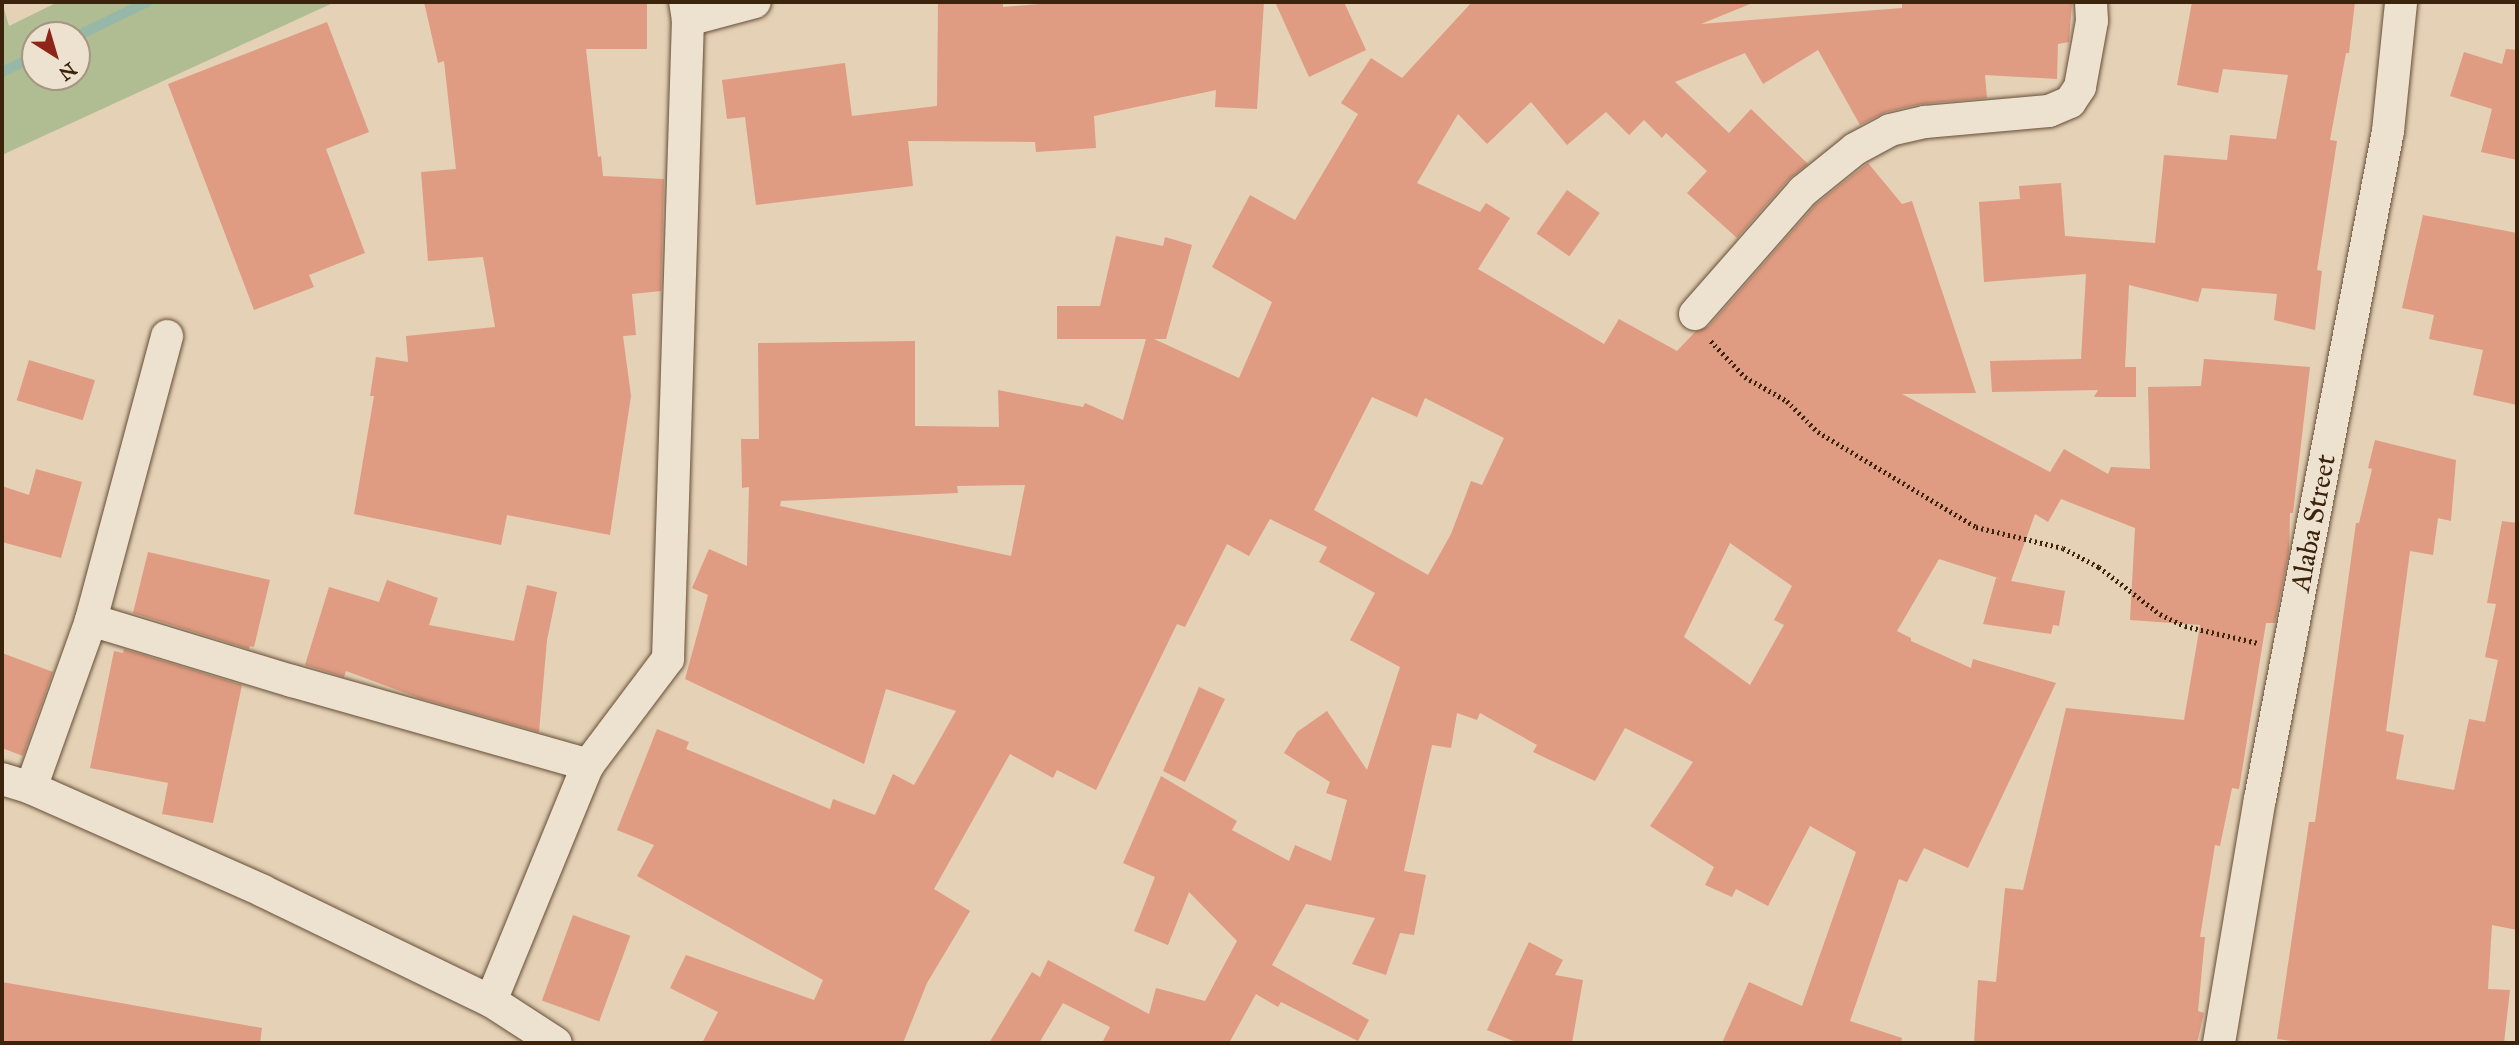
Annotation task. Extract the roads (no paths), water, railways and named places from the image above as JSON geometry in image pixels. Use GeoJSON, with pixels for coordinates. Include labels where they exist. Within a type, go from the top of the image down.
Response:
{"type":"FeatureCollection","features":[{"type":"Feature","properties":{"kind":"street"},"geometry":{"type":"LineString","coordinates":[[491,1001],[587,765],[668,659],[686,11],[755,2]]}},
{"type":"Feature","properties":{"kind":"street"},"geometry":{"type":"LineString","coordinates":[[1695,314],[1803,191],[1856,149],[1890,130],[1937,121],[2049,111],[2070,102],[2080,87],[2092,21],[2091,2]]}},
{"type":"Feature","properties":{"kind":"street","name":"Alaba Street"},"geometry":{"type":"LineString","coordinates":[[2219,1043],[2289,650],[2388,131],[2401,2]]}},
{"type":"Feature","properties":{"kind":"street"},"geometry":{"type":"LineString","coordinates":[[31,788],[91,620],[167,336]]}},
{"type":"Feature","properties":{"kind":"street"},"geometry":{"type":"LineString","coordinates":[[91,620],[292,681],[587,765]]}},
{"type":"Feature","properties":{"kind":"street"},"geometry":{"type":"LineString","coordinates":[[2,779],[31,788],[263,891],[491,1001],[556,1043]]}},
{"type":"Feature","properties":{"kind":"waterway"},"geometry":{"type":"LineString","coordinates":[[91,29],[147,2]]}},
{"type":"Feature","properties":{"kind":"waterway"},"geometry":{"type":"LineString","coordinates":[[2,72],[21,63]]}}]}
